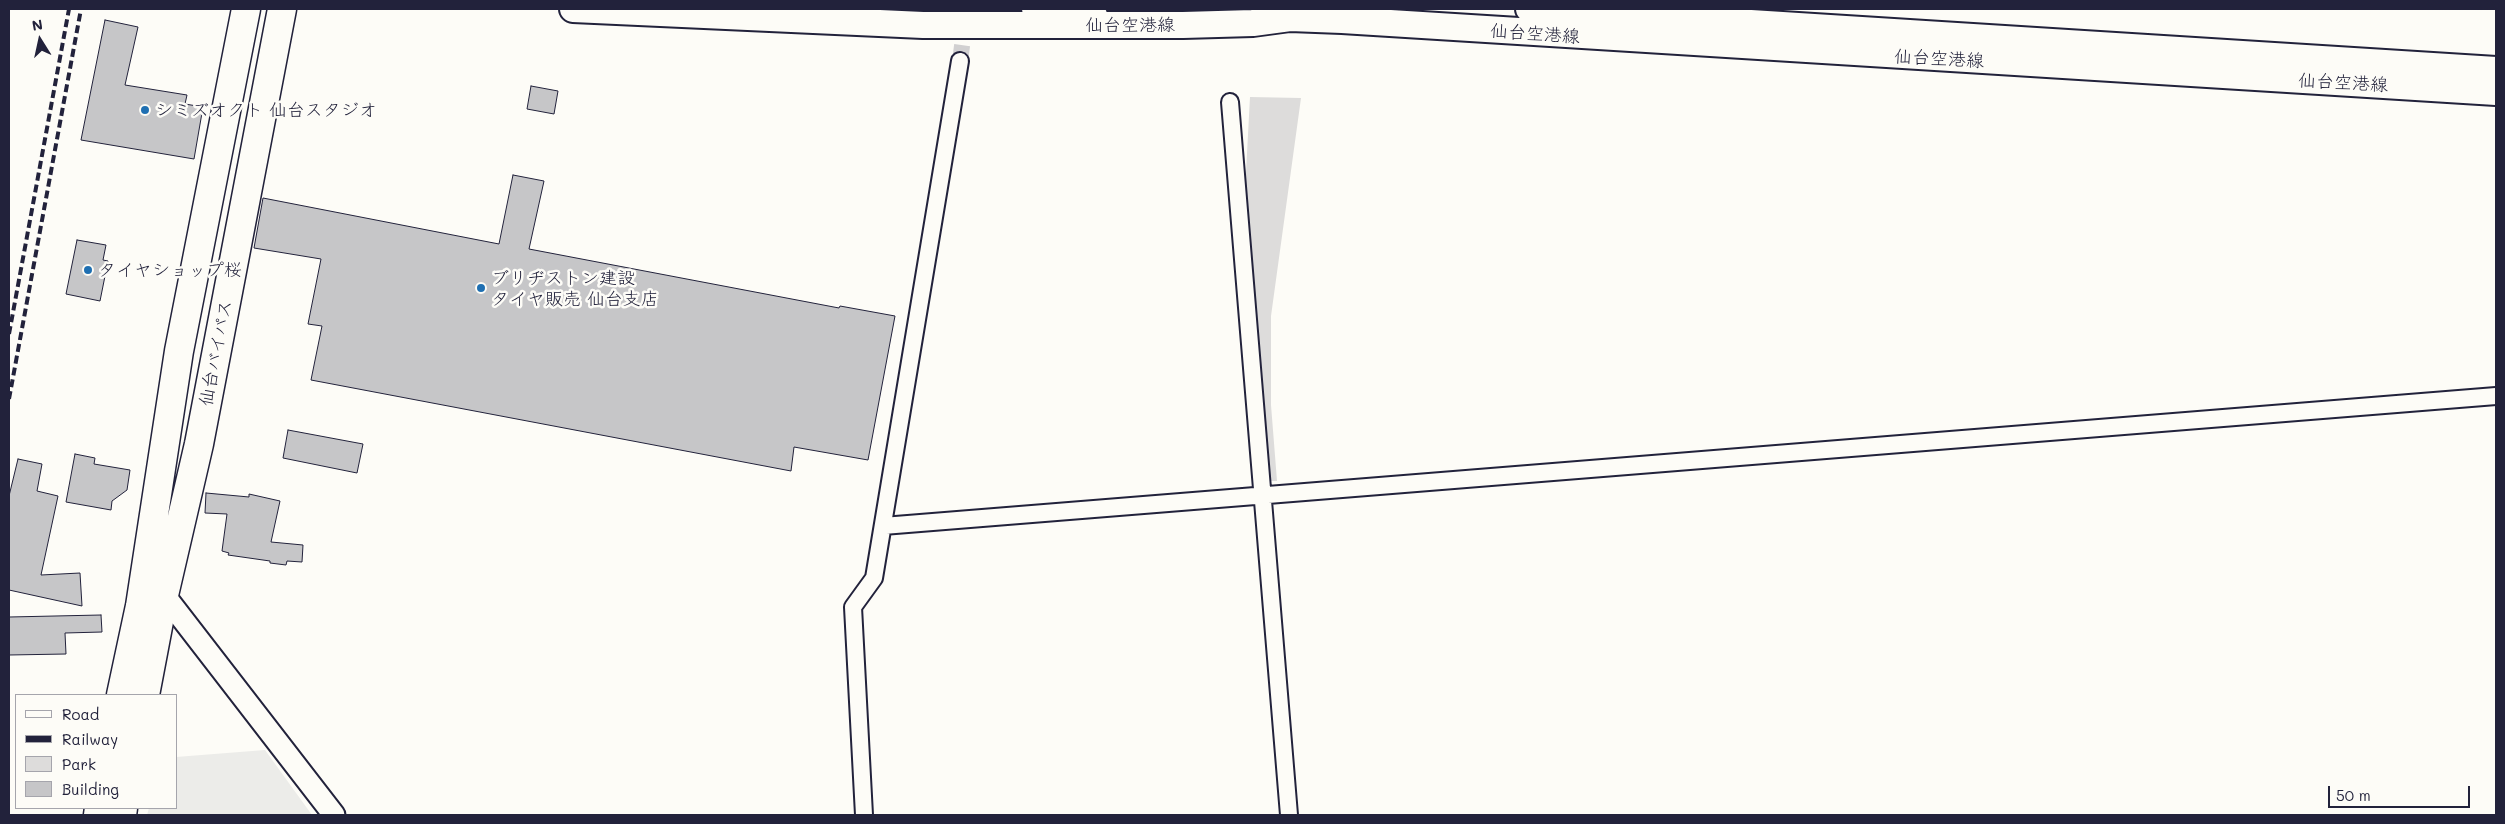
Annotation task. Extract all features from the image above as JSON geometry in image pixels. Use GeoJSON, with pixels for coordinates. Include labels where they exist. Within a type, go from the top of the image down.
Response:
{"type":"FeatureCollection","features":[{"type":"Feature","properties":{"kind":"highway","name":"仙台バイパス"},"geometry":{"type":"LineString","coordinates":[[121,694],[141,598],[179,351],[246,9]]}},
{"type":"Feature","properties":{"kind":"highway","name":"仙台バイパス"},"geometry":{"type":"LineString","coordinates":[[145,694],[164,595],[199,444],[282,9]]}},
{"type":"Feature","properties":{"kind":"main road","name":"仙台空港線"},"geometry":{"type":"LineString","coordinates":[[572,9],[923,25],[1183,25],[1254,16],[1290,14],[2496,92]]}},
{"type":"Feature","properties":{"kind":"main road"},"geometry":{"type":"LineString","coordinates":[[1034,9],[1183,25]]}},
{"type":"Feature","properties":{"kind":"main road","name":"仙台空港線"},"geometry":{"type":"LineString","coordinates":[[1529,9],[2496,70]]}},
{"type":"Feature","properties":{"kind":"street"},"geometry":{"type":"LineString","coordinates":[[864,815],[853,607],[874,578],[960,61]]}},
{"type":"Feature","properties":{"kind":"street"},"geometry":{"type":"LineString","coordinates":[[1230,102],[1289,815]]}},
{"type":"Feature","properties":{"kind":"street"},"geometry":{"type":"LineString","coordinates":[[883,526],[2496,396]]}},
{"type":"Feature","properties":{"kind":"street"},"geometry":{"type":"LineString","coordinates":[[164,595],[334,815]]}},
{"type":"Feature","properties":{"kind":"shaded area"},"geometry":{"type":"Polygon","coordinates":[[[265,750],[312,815],[147,815],[149,809],[178,809],[178,757],[265,750]]]}},
{"type":"Feature","properties":{"kind":"green space"},"geometry":{"type":"Polygon","coordinates":[[[1250,97],[1301,98],[1271,316],[1271,405],[1277,481],[1269,481],[1245,191],[1250,97]]]}},
{"type":"Feature","properties":{"kind":"building"},"geometry":{"type":"Polygon","coordinates":[[[105,20],[138,27],[125,85],[187,95],[185,104],[203,107],[194,159],[81,140],[105,20]]]}},
{"type":"Feature","properties":{"kind":"building"},"geometry":{"type":"Polygon","coordinates":[[[531,86],[558,91],[554,114],[527,109],[531,86]]]}},
{"type":"Feature","properties":{"kind":"building"},"geometry":{"type":"Polygon","coordinates":[[[513,175],[544,181],[529,249],[839,308],[840,306],[895,316],[868,460],[794,447],[791,471],[311,380],[322,326],[308,324],[321,259],[254,248],[263,198],[499,244],[513,175]]]}},
{"type":"Feature","properties":{"kind":"building"},"geometry":{"type":"Polygon","coordinates":[[[77,240],[106,245],[103,260],[108,261],[100,301],[66,294],[77,240]]]}},
{"type":"Feature","properties":{"kind":"building"},"geometry":{"type":"Polygon","coordinates":[[[288,430],[363,444],[357,473],[283,458],[288,430]]]}},
{"type":"Feature","properties":{"kind":"building"},"geometry":{"type":"Polygon","coordinates":[[[75,454],[95,458],[94,464],[130,470],[127,490],[112,501],[111,510],[66,502],[75,454]]]}},
{"type":"Feature","properties":{"kind":"building"},"geometry":{"type":"Polygon","coordinates":[[[18,459],[42,464],[37,491],[58,496],[41,575],[80,573],[82,606],[9,590],[9,496],[18,459]]]}},
{"type":"Feature","properties":{"kind":"building"},"geometry":{"type":"Polygon","coordinates":[[[206,493],[249,497],[249,494],[280,501],[271,542],[303,545],[302,562],[287,561],[286,565],[270,563],[270,561],[228,555],[229,553],[222,551],[227,514],[205,513],[206,493]]]}},
{"type":"Feature","properties":{"kind":"building"},"geometry":{"type":"Polygon","coordinates":[[[101,615],[102,632],[65,633],[66,654],[9,655],[9,617],[101,615]]]}},
{"type":"Feature","properties":{"kind":"tunnel"},"geometry":{"type":"LineString","coordinates":[[960,61],[967,9]]}},
{"type":"Feature","properties":{"kind":"railway"},"geometry":{"type":"LineString","coordinates":[[9,334],[69,9]]}},
{"type":"Feature","properties":{"kind":"railway"},"geometry":{"type":"LineString","coordinates":[[9,399],[81,9]]}},
{"type":"Feature","properties":{"kind":"place","name":"シミズオクト 仙台スタジオ"},"geometry":{"type":"Point","coordinates":[145,110]}},
{"type":"Feature","properties":{"kind":"place","name":"タイヤショップ桜"},"geometry":{"type":"Point","coordinates":[88,270]}},
{"type":"Feature","properties":{"kind":"place","name":"ブリヂストン建設 タイヤ販売 仙台支店"},"geometry":{"type":"Point","coordinates":[481,288]}}]}
